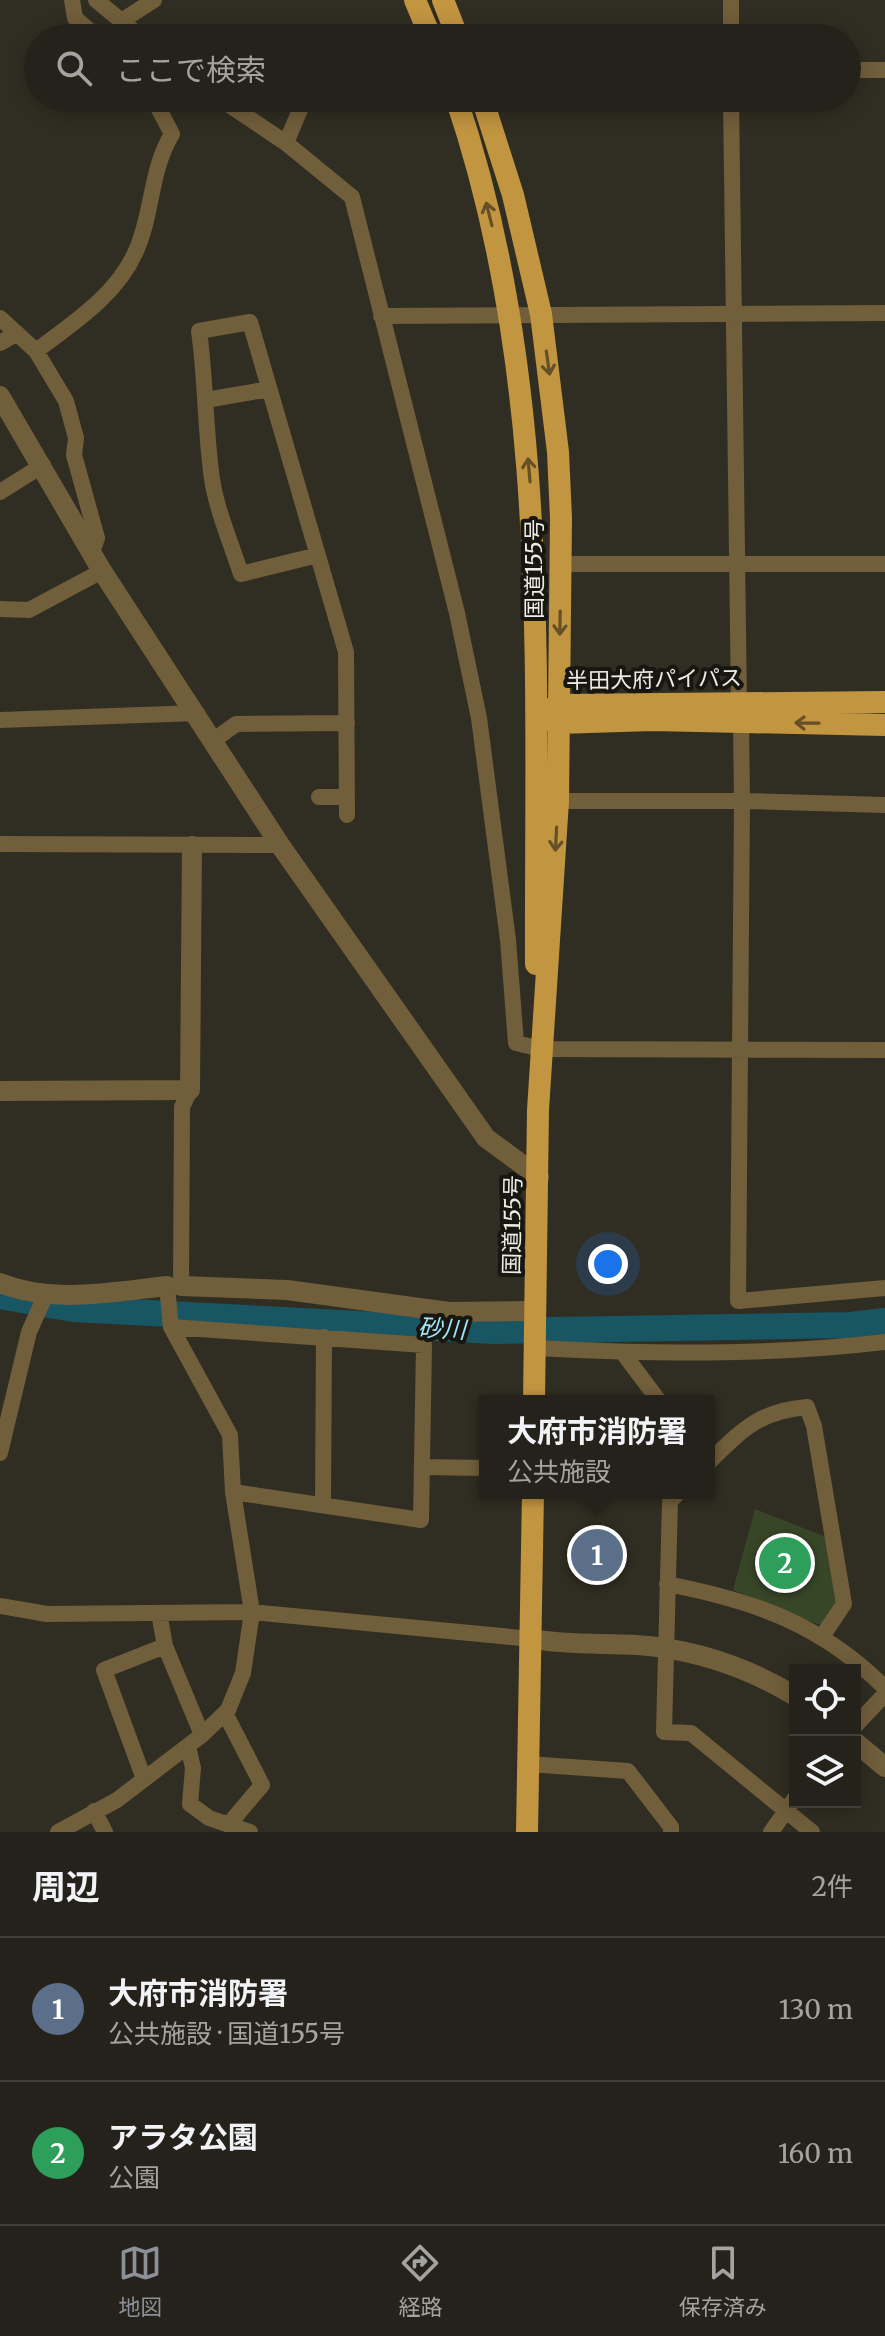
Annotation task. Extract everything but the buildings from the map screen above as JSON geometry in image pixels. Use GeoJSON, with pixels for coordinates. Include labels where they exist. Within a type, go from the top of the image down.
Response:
{"type":"FeatureCollection","features":[{"type":"Feature","properties":{"kind":"highway"},"geometry":{"type":"LineString","coordinates":[[415,0],[425,24]]}},
{"type":"Feature","properties":{"kind":"highway"},"geometry":{"type":"LineString","coordinates":[[443,0],[452,24]]}},
{"type":"Feature","properties":{"kind":"highway","name":"国道155号"},"geometry":{"type":"LineString","coordinates":[[461,112],[475,153],[510,314],[524,405],[532,499],[536,1005],[541,1049]]}},
{"type":"Feature","properties":{"kind":"highway","name":"国道155号"},"geometry":{"type":"LineString","coordinates":[[487,112],[505,166],[541,314],[558,452],[562,564],[558,801],[541,1049],[534,1395]]}},
{"type":"Feature","properties":{"kind":"highway","name":"半田大府パイパス"},"geometry":{"type":"LineString","coordinates":[[536,716],[740,713],[885,702]]}},
{"type":"Feature","properties":{"kind":"highway","name":"半田大府パイパス"},"geometry":{"type":"LineString","coordinates":[[740,713],[885,725]]}},
{"type":"Feature","properties":{"kind":"highway"},"geometry":{"type":"LineString","coordinates":[[527,1832],[533,1499]]}},
{"type":"Feature","properties":{"kind":"street"},"geometry":{"type":"LineString","coordinates":[[72,0],[75,18],[82,24]]}},
{"type":"Feature","properties":{"kind":"street"},"geometry":{"type":"LineString","coordinates":[[96,0],[127,24]]}},
{"type":"Feature","properties":{"kind":"street"},"geometry":{"type":"LineString","coordinates":[[123,20],[154,0]]}},
{"type":"Feature","properties":{"kind":"street"},"geometry":{"type":"LineString","coordinates":[[731,0],[731,24]]}},
{"type":"Feature","properties":{"kind":"street"},"geometry":{"type":"LineString","coordinates":[[861,70],[885,70]]}},
{"type":"Feature","properties":{"kind":"street"},"geometry":{"type":"LineString","coordinates":[[36,351],[99,303],[136,252],[158,157],[172,134],[160,112]]}},
{"type":"Feature","properties":{"kind":"street"},"geometry":{"type":"LineString","coordinates":[[240,112],[286,143],[352,197],[457,613],[479,718],[508,940],[516,1043],[541,1049],[885,1050]]}},
{"type":"Feature","properties":{"kind":"street"},"geometry":{"type":"LineString","coordinates":[[286,143],[299,112]]}},
{"type":"Feature","properties":{"kind":"street"},"geometry":{"type":"LineString","coordinates":[[731,112],[742,801],[737,1050],[738,1301],[885,1288]]}},
{"type":"Feature","properties":{"kind":"street"},"geometry":{"type":"LineString","coordinates":[[381,316],[885,313]]}},
{"type":"Feature","properties":{"kind":"street"},"geometry":{"type":"LineString","coordinates":[[0,318],[36,351],[66,401],[76,438],[74,455],[97,538],[92,552]]}},
{"type":"Feature","properties":{"kind":"street"},"geometry":{"type":"LineString","coordinates":[[318,555],[241,574],[213,483],[199,331],[250,322],[269,389],[318,555],[346,652],[347,815]]}},
{"type":"Feature","properties":{"kind":"street"},"geometry":{"type":"LineString","coordinates":[[0,343],[17,333]]}},
{"type":"Feature","properties":{"kind":"street"},"geometry":{"type":"LineString","coordinates":[[206,400],[269,389]]}},
{"type":"Feature","properties":{"kind":"street"},"geometry":{"type":"LineString","coordinates":[[0,396],[43,465],[102,571],[280,845],[486,1138],[539,1177]]}},
{"type":"Feature","properties":{"kind":"street"},"geometry":{"type":"LineString","coordinates":[[0,492],[43,465]]}},
{"type":"Feature","properties":{"kind":"street"},"geometry":{"type":"LineString","coordinates":[[562,564],[885,564]]}},
{"type":"Feature","properties":{"kind":"street"},"geometry":{"type":"LineString","coordinates":[[0,609],[29,610],[102,571]]}},
{"type":"Feature","properties":{"kind":"street"},"geometry":{"type":"LineString","coordinates":[[0,720],[197,713]]}},
{"type":"Feature","properties":{"kind":"street"},"geometry":{"type":"LineString","coordinates":[[214,740],[236,724],[347,723]]}},
{"type":"Feature","properties":{"kind":"street"},"geometry":{"type":"LineString","coordinates":[[319,797],[347,797]]}},
{"type":"Feature","properties":{"kind":"street"},"geometry":{"type":"LineString","coordinates":[[558,801],[885,805]]}},
{"type":"Feature","properties":{"kind":"street"},"geometry":{"type":"LineString","coordinates":[[0,844],[280,845]]}},
{"type":"Feature","properties":{"kind":"street"},"geometry":{"type":"LineString","coordinates":[[58,1832],[117,1800],[202,1735],[225,1713],[243,1673],[252,1612],[233,1492],[230,1435],[171,1327],[182,1107],[190,1090],[192,846]]}},
{"type":"Feature","properties":{"kind":"street"},"geometry":{"type":"LineString","coordinates":[[0,1091],[190,1090]]}},
{"type":"Feature","properties":{"kind":"street"},"geometry":{"type":"LineString","coordinates":[[0,1283],[46,1295],[172,1287],[287,1290],[449,1312],[536,1312]]}},
{"type":"Feature","properties":{"kind":"street"},"geometry":{"type":"LineString","coordinates":[[0,1453],[29,1332],[46,1295]]}},
{"type":"Feature","properties":{"kind":"street"},"geometry":{"type":"LineString","coordinates":[[171,1327],[424,1345],[421,1520],[233,1492]]}},
{"type":"Feature","properties":{"kind":"street"},"geometry":{"type":"LineString","coordinates":[[323,1505],[324,1337]]}},
{"type":"Feature","properties":{"kind":"street"},"geometry":{"type":"LineString","coordinates":[[535,1347],[623,1353],[798,1352],[885,1342]]}},
{"type":"Feature","properties":{"kind":"street"},"geometry":{"type":"LineString","coordinates":[[623,1353],[654,1395]]}},
{"type":"Feature","properties":{"kind":"street"},"geometry":{"type":"LineString","coordinates":[[715,1456],[749,1424],[779,1410],[807,1407],[814,1426],[844,1604],[823,1635]]}},
{"type":"Feature","properties":{"kind":"street"},"geometry":{"type":"LineString","coordinates":[[423,1467],[479,1468]]}},
{"type":"Feature","properties":{"kind":"street"},"geometry":{"type":"LineString","coordinates":[[672,1499],[664,1732],[691,1733],[789,1803]]}},
{"type":"Feature","properties":{"kind":"street"},"geometry":{"type":"LineString","coordinates":[[667,1584],[731,1596],[823,1635],[858,1661],[885,1691],[861,1719]]}},
{"type":"Feature","properties":{"kind":"street"},"geometry":{"type":"LineString","coordinates":[[0,1606],[47,1614],[252,1612],[561,1644],[666,1648],[702,1655],[789,1693]]}},
{"type":"Feature","properties":{"kind":"street"},"geometry":{"type":"LineString","coordinates":[[159,1613],[165,1646],[202,1735]]}},
{"type":"Feature","properties":{"kind":"street"},"geometry":{"type":"LineString","coordinates":[[144,1779],[104,1670],[165,1646]]}},
{"type":"Feature","properties":{"kind":"street"},"geometry":{"type":"LineString","coordinates":[[225,1713],[262,1785],[230,1823]]}},
{"type":"Feature","properties":{"kind":"street"},"geometry":{"type":"LineString","coordinates":[[188,1746],[193,1768],[190,1804],[209,1818],[250,1832]]}},
{"type":"Feature","properties":{"kind":"street"},"geometry":{"type":"LineString","coordinates":[[861,1747],[885,1767]]}},
{"type":"Feature","properties":{"kind":"street"},"geometry":{"type":"LineString","coordinates":[[528,1764],[628,1771],[671,1827],[671,1832]]}},
{"type":"Feature","properties":{"kind":"street"},"geometry":{"type":"LineString","coordinates":[[771,1832],[789,1805]]}},
{"type":"Feature","properties":{"kind":"street"},"geometry":{"type":"LineString","coordinates":[[793,1808],[812,1832]]}},
{"type":"Feature","properties":{"kind":"street"},"geometry":{"type":"LineString","coordinates":[[94,1811],[105,1832]]}},
{"type":"Feature","properties":{"kind":"green space"},"geometry":{"type":"Polygon","coordinates":[[[755,1509],[826,1537],[837,1602],[822,1626],[733,1590],[755,1509]]]}},
{"type":"Feature","properties":{"kind":"waterway","name":"砂川"},"geometry":{"type":"LineString","coordinates":[[0,1296],[73,1309],[494,1331],[850,1325],[885,1321]]}},
{"type":"Feature","properties":{"kind":"place","name":"大府市消防署"},"geometry":{"type":"Point","coordinates":[597,1555]}},
{"type":"Feature","properties":{"kind":"place","name":"アラタ公園"},"geometry":{"type":"Point","coordinates":[785,1563]}}]}
